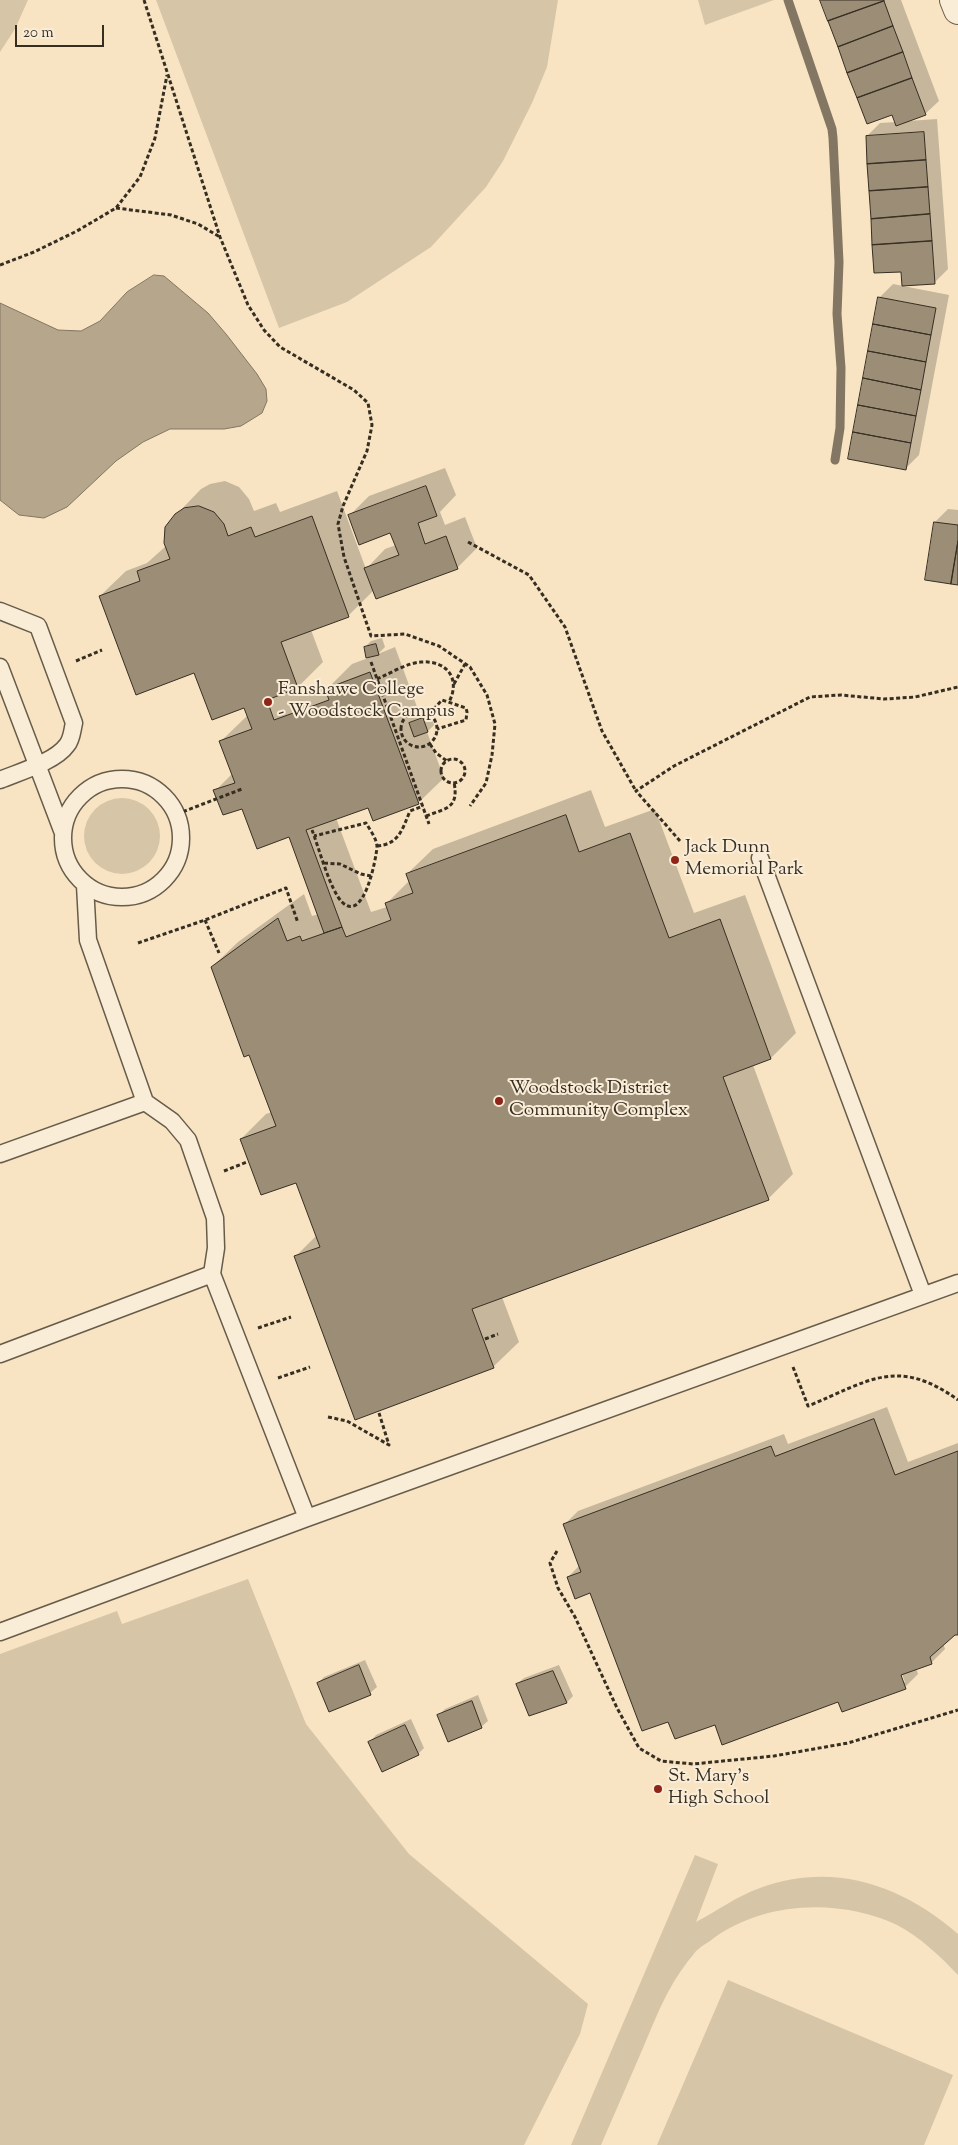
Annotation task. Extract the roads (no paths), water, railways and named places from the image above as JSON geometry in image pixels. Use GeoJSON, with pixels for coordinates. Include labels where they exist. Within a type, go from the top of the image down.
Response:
{"type":"FeatureCollection","features":[{"type":"Feature","properties":{"kind":"street"},"geometry":{"type":"LineString","coordinates":[[954,0],[958,10]]}},
{"type":"Feature","properties":{"kind":"lane"},"geometry":{"type":"LineString","coordinates":[[0,611],[38,626],[74,723],[67,746],[61,752],[0,780]]}},
{"type":"Feature","properties":{"kind":"lane"},"geometry":{"type":"LineString","coordinates":[[0,667],[63,833]]}},
{"type":"Feature","properties":{"kind":"lane"},"geometry":{"type":"LineString","coordinates":[[113,779],[132,779],[151,786],[166,798],[177,814],[182,833],[180,853],[172,870],[159,885],[141,894],[122,898],[102,894],[85,885],[68,864],[64,850],[63,833],[68,814],[78,798],[94,786],[113,779]]}},
{"type":"Feature","properties":{"kind":"lane"},"geometry":{"type":"LineString","coordinates":[[760,858],[923,1295]]}},
{"type":"Feature","properties":{"kind":"lane"},"geometry":{"type":"LineString","coordinates":[[85,885],[88,940],[146,1102],[172,1121],[188,1140],[215,1218],[216,1248],[212,1274],[307,1518]]}},
{"type":"Feature","properties":{"kind":"lane"},"geometry":{"type":"LineString","coordinates":[[0,1154],[146,1102]]}},
{"type":"Feature","properties":{"kind":"lane"},"geometry":{"type":"LineString","coordinates":[[0,1354],[212,1274]]}},
{"type":"Feature","properties":{"kind":"lane"},"geometry":{"type":"LineString","coordinates":[[0,1632],[307,1518],[958,1283]]}},
{"type":"Feature","properties":{"kind":"waterway"},"geometry":{"type":"LineString","coordinates":[[788,0],[832,129],[833,138],[839,262],[837,314],[841,368],[840,428],[835,460]]}},
{"type":"Feature","properties":{"kind":"place","name":"Fanshawe College - Woodstock Campus"},"geometry":{"type":"Point","coordinates":[268,702]}},
{"type":"Feature","properties":{"kind":"place","name":"Jack Dunn Memorial Park"},"geometry":{"type":"Point","coordinates":[675,860]}},
{"type":"Feature","properties":{"kind":"place","name":"Woodstock District Community Complex"},"geometry":{"type":"Point","coordinates":[499,1101]}},
{"type":"Feature","properties":{"kind":"place","name":"St. Mary's High School"},"geometry":{"type":"Point","coordinates":[658,1789]}}]}
